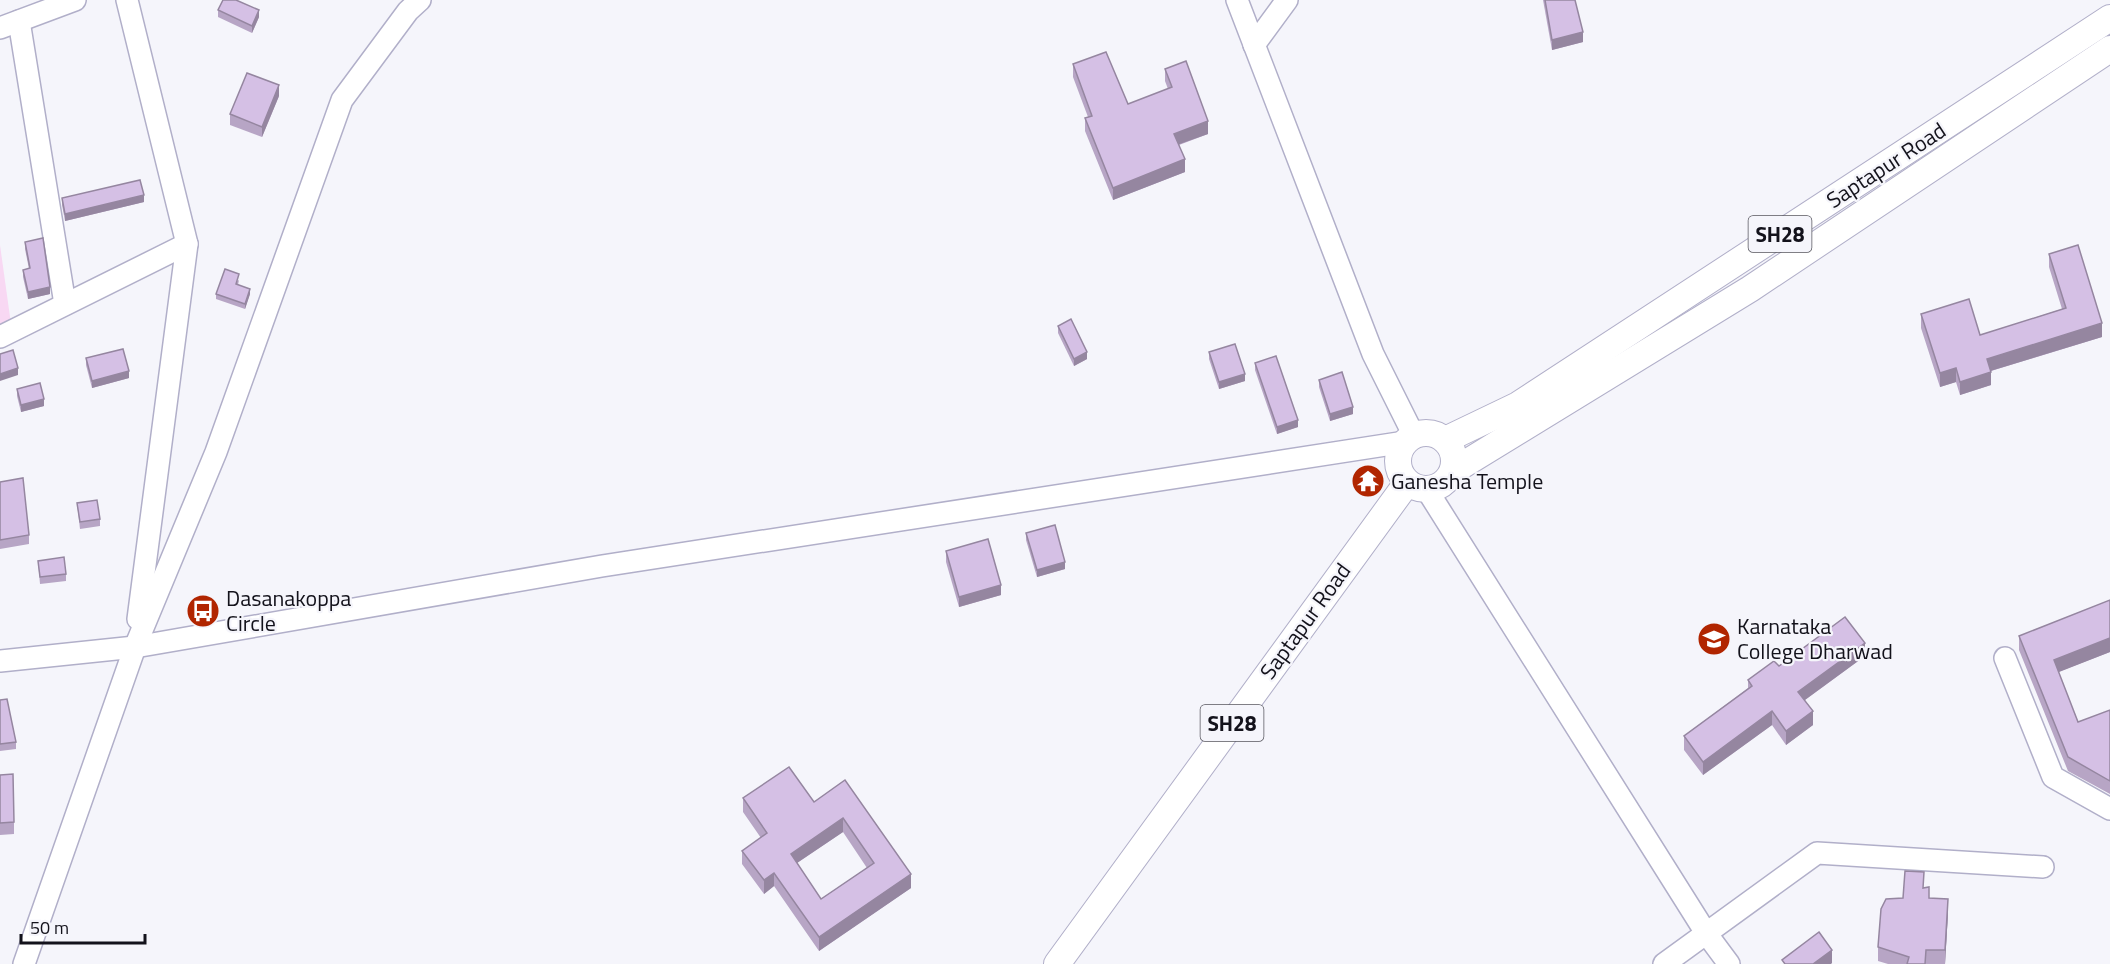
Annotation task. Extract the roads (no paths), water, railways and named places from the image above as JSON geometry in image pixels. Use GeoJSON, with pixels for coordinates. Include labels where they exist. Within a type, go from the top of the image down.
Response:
{"type":"FeatureCollection","features":[{"type":"Feature","properties":{"kind":"main road","name":"Saptapur Road"},"geometry":{"type":"LineString","coordinates":[[1445,440],[1518,405],[2110,18]]}},
{"type":"Feature","properties":{"kind":"main road","name":"Saptapur Road"},"geometry":{"type":"LineString","coordinates":[[1453,471],[1750,289],[2110,49]]}},
{"type":"Feature","properties":{"kind":"main road"},"geometry":{"type":"LineString","coordinates":[[1424,433],[1445,440],[1454,460],[1453,471],[1438,487],[1417,486],[1397,463],[1399,452],[1409,439],[1424,433]]}},
{"type":"Feature","properties":{"kind":"main road","name":"Saptapur Road"},"geometry":{"type":"LineString","coordinates":[[1057,964],[1417,486]]}},
{"type":"Feature","properties":{"kind":"street"},"geometry":{"type":"LineString","coordinates":[[65,304],[10,24],[75,0]]}},
{"type":"Feature","properties":{"kind":"street"},"geometry":{"type":"LineString","coordinates":[[127,0],[187,243],[135,647]]}},
{"type":"Feature","properties":{"kind":"street"},"geometry":{"type":"LineString","coordinates":[[24,964],[135,647],[216,452],[342,100],[408,10],[420,0]]}},
{"type":"Feature","properties":{"kind":"street"},"geometry":{"type":"LineString","coordinates":[[0,661],[135,647],[603,566],[1409,439],[1373,354],[1237,0]]}},
{"type":"Feature","properties":{"kind":"street"},"geometry":{"type":"LineString","coordinates":[[1254,45],[1287,0]]}},
{"type":"Feature","properties":{"kind":"street"},"geometry":{"type":"LineString","coordinates":[[0,337],[187,243]]}},
{"type":"Feature","properties":{"kind":"street"},"geometry":{"type":"LineString","coordinates":[[1417,486],[1706,933],[1729,964]]}},
{"type":"Feature","properties":{"kind":"street"},"geometry":{"type":"LineString","coordinates":[[2005,658],[2053,777],[2110,809]]}},
{"type":"Feature","properties":{"kind":"street"},"geometry":{"type":"LineString","coordinates":[[1664,964],[1817,853],[2043,867]]}},
{"type":"Feature","properties":{"kind":"place","name":"Ganesha Temple"},"geometry":{"type":"Point","coordinates":[1368,481]}},
{"type":"Feature","properties":{"kind":"place","name":"Dasanakoppa Circle"},"geometry":{"type":"Point","coordinates":[203,611]}},
{"type":"Feature","properties":{"kind":"place","name":"Karnataka College Dharwad"},"geometry":{"type":"Point","coordinates":[1714,639]}}]}
